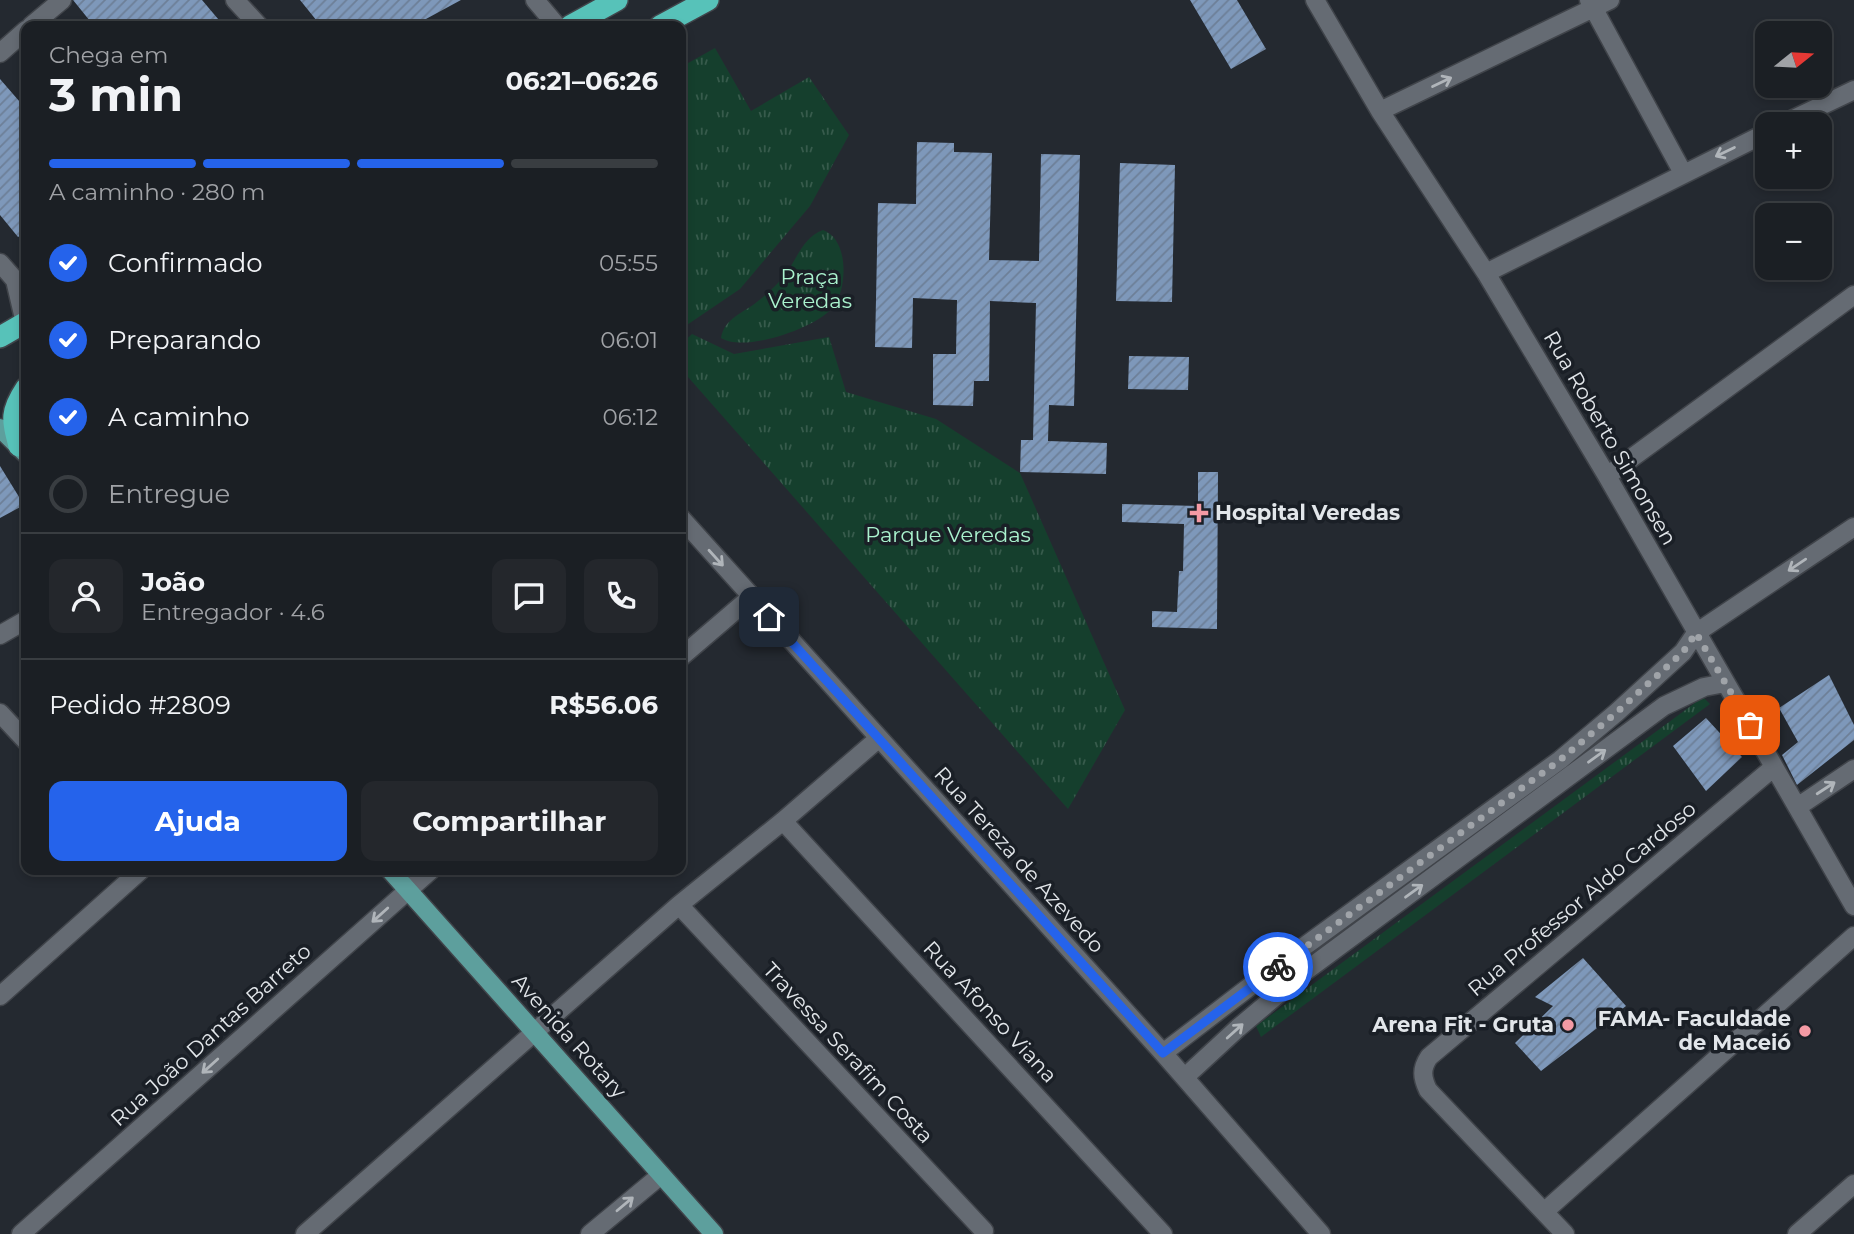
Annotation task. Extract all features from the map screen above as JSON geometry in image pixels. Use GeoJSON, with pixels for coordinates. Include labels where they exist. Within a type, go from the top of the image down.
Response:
{"type":"FeatureCollection","features":[{"type":"Feature","properties":{"kind":"highway"},"geometry":{"type":"LineString","coordinates":[[579,21],[617,0]]}},
{"type":"Feature","properties":{"kind":"highway"},"geometry":{"type":"LineString","coordinates":[[669,21],[708,0]]}},
{"type":"Feature","properties":{"kind":"highway"},"geometry":{"type":"LineString","coordinates":[[0,337],[21,325]]}},
{"type":"Feature","properties":{"kind":"highway"},"geometry":{"type":"LineString","coordinates":[[0,395],[21,383]]}},
{"type":"Feature","properties":{"kind":"highway"},"geometry":{"type":"LineString","coordinates":[[21,396],[13,409],[12,419],[21,447]]}},
{"type":"Feature","properties":{"kind":"main road"},"geometry":{"type":"LineString","coordinates":[[0,428],[21,449]]}},
{"type":"Feature","properties":{"kind":"main road","name":"Avenida Rotary"},"geometry":{"type":"LineString","coordinates":[[394,875],[713,1234]]}},
{"type":"Feature","properties":{"kind":"street"},"geometry":{"type":"LineString","coordinates":[[37,21],[62,0]]}},
{"type":"Feature","properties":{"kind":"street"},"geometry":{"type":"LineString","coordinates":[[235,0],[254,21]]}},
{"type":"Feature","properties":{"kind":"street"},"geometry":{"type":"LineString","coordinates":[[535,0],[553,21]]}},
{"type":"Feature","properties":{"kind":"street","name":"Rua Roberto Simonsen"},"geometry":{"type":"LineString","coordinates":[[1315,0],[1380,111],[1486,273],[1608,476],[1854,906]]}},
{"type":"Feature","properties":{"kind":"street"},"geometry":{"type":"LineString","coordinates":[[1380,111],[1591,4],[1610,0]]}},
{"type":"Feature","properties":{"kind":"street"},"geometry":{"type":"LineString","coordinates":[[1591,4],[1683,173]]}},
{"type":"Feature","properties":{"kind":"street"},"geometry":{"type":"LineString","coordinates":[[0,52],[21,34]]}},
{"type":"Feature","properties":{"kind":"street"},"geometry":{"type":"LineString","coordinates":[[1808,112],[1854,90]]}},
{"type":"Feature","properties":{"kind":"street"},"geometry":{"type":"LineString","coordinates":[[1486,273],[1755,138]]}},
{"type":"Feature","properties":{"kind":"street"},"geometry":{"type":"LineString","coordinates":[[0,263],[20,284]]}},
{"type":"Feature","properties":{"kind":"street"},"geometry":{"type":"LineString","coordinates":[[1608,476],[1854,295]]}},
{"type":"Feature","properties":{"kind":"street","name":"Rua Tereza de Azevedo"},"geometry":{"type":"LineString","coordinates":[[686,524],[1185,1077],[1321,1234]]}},
{"type":"Feature","properties":{"kind":"street"},"geometry":{"type":"LineString","coordinates":[[1163,1053],[1261,978],[1560,760],[1683,652],[1696,633],[1854,527]]}},
{"type":"Feature","properties":{"kind":"street"},"geometry":{"type":"LineString","coordinates":[[686,653],[751,597]]}},
{"type":"Feature","properties":{"kind":"street"},"geometry":{"type":"LineString","coordinates":[[0,635],[21,623]]}},
{"type":"Feature","properties":{"kind":"street"},"geometry":{"type":"LineString","coordinates":[[1185,1077],[1307,970],[1664,706],[1704,687],[1725,683]]}},
{"type":"Feature","properties":{"kind":"street"},"geometry":{"type":"LineString","coordinates":[[0,713],[21,736]]}},
{"type":"Feature","properties":{"kind":"street"},"geometry":{"type":"LineString","coordinates":[[305,1234],[679,905],[783,821],[878,739]]}},
{"type":"Feature","properties":{"kind":"street","name":"Rua Professor Aldo Cardoso"},"geometry":{"type":"LineString","coordinates":[[1545,1211],[1428,1090],[1423,1079],[1423,1070],[1429,1057],[1774,767]]}},
{"type":"Feature","properties":{"kind":"street"},"geometry":{"type":"LineString","coordinates":[[1799,806],[1854,769]]}},
{"type":"Feature","properties":{"kind":"street","name":"Rua Afonso Viana"},"geometry":{"type":"LineString","coordinates":[[783,821],[1163,1234]]}},
{"type":"Feature","properties":{"kind":"street"},"geometry":{"type":"LineString","coordinates":[[0,996],[135,875]]}},
{"type":"Feature","properties":{"kind":"street","name":"Rua João Dantas Barreto"},"geometry":{"type":"LineString","coordinates":[[21,1234],[425,875]]}},
{"type":"Feature","properties":{"kind":"street","name":"Travessa Serafim Costa"},"geometry":{"type":"LineString","coordinates":[[679,905],[984,1231]]}},
{"type":"Feature","properties":{"kind":"street"},"geometry":{"type":"LineString","coordinates":[[1565,1234],[1545,1211],[1854,936]]}},
{"type":"Feature","properties":{"kind":"street"},"geometry":{"type":"LineString","coordinates":[[590,1234],[661,1175]]}},
{"type":"Feature","properties":{"kind":"street"},"geometry":{"type":"LineString","coordinates":[[1797,1234],[1854,1184]]}},
{"type":"Feature","properties":{"kind":"green space"},"geometry":{"type":"Polygon","coordinates":[[[715,48],[751,111],[809,77],[849,135],[810,206],[740,289],[686,326],[686,64],[715,48]]]}},
{"type":"Feature","properties":{"kind":"green space","name":"Praça Veredas"},"geometry":{"type":"Polygon","coordinates":[[[823,230],[832,235],[842,254],[841,289],[833,307],[812,323],[780,336],[746,342],[732,342],[721,338],[726,325],[773,288],[808,240],[823,230]]]}},
{"type":"Feature","properties":{"kind":"green space","name":"Parque Veredas"},"geometry":{"type":"Polygon","coordinates":[[[692,334],[734,354],[829,337],[846,392],[936,419],[1020,473],[1125,710],[1068,809],[686,375],[686,339],[692,334]]]}},
{"type":"Feature","properties":{"kind":"green space"},"geometry":{"type":"Polygon","coordinates":[[[1703,697],[1710,704],[1261,1037],[1256,1026],[1703,697]]]}},
{"type":"Feature","properties":{"kind":"building"},"geometry":{"type":"Polygon","coordinates":[[[73,0],[202,0],[220,21],[90,21],[73,0]]]}},
{"type":"Feature","properties":{"kind":"building"},"geometry":{"type":"Polygon","coordinates":[[[300,0],[461,0],[422,21],[317,21],[300,0]]]}},
{"type":"Feature","properties":{"kind":"building"},"geometry":{"type":"Polygon","coordinates":[[[1190,0],[1237,0],[1266,49],[1231,69],[1190,0]]]}},
{"type":"Feature","properties":{"kind":"building"},"geometry":{"type":"Polygon","coordinates":[[[0,79],[21,103],[21,235],[18,237],[0,215],[0,79]]]}},
{"type":"Feature","properties":{"kind":"building"},"geometry":{"type":"Polygon","coordinates":[[[917,142],[954,143],[954,152],[992,153],[989,260],[1039,261],[1041,154],[1080,155],[1074,406],[1049,405],[1048,441],[1107,443],[1106,474],[1020,472],[1021,440],[1033,440],[1036,303],[990,301],[989,381],[974,381],[973,406],[933,405],[933,354],[956,354],[957,300],[913,298],[912,348],[875,347],[878,203],[916,204],[917,142]]]}},
{"type":"Feature","properties":{"kind":"building"},"geometry":{"type":"Polygon","coordinates":[[[1120,163],[1175,165],[1172,302],[1116,301],[1120,163]]]}},
{"type":"Feature","properties":{"kind":"building"},"geometry":{"type":"Polygon","coordinates":[[[1129,356],[1189,357],[1188,390],[1128,389],[1129,356]]]}},
{"type":"Feature","properties":{"kind":"building"},"geometry":{"type":"Polygon","coordinates":[[[0,466],[21,500],[21,507],[0,518],[0,466]]]}},
{"type":"Feature","properties":{"kind":"building"},"geometry":{"type":"Polygon","coordinates":[[[1198,472],[1218,472],[1217,629],[1152,627],[1152,611],[1177,612],[1179,571],[1183,571],[1184,524],[1122,522],[1122,504],[1198,506],[1198,472]]]}},
{"type":"Feature","properties":{"kind":"building"},"geometry":{"type":"Polygon","coordinates":[[[1829,675],[1854,725],[1854,740],[1797,785],[1782,755],[1798,742],[1779,708],[1829,675]]]}},
{"type":"Feature","properties":{"kind":"building"},"geometry":{"type":"Polygon","coordinates":[[[1706,718],[1742,757],[1706,791],[1673,746],[1706,718]]]}},
{"type":"Feature","properties":{"kind":"building","name":"Arena Fit - Gruta"},"geometry":{"type":"Polygon","coordinates":[[[1583,958],[1626,1006],[1541,1071],[1515,1043],[1553,1006],[1535,997],[1583,958]]]}},
{"type":"Feature","properties":{"kind":"way so far"},"geometry":{"type":"LineString","coordinates":[[1278,967],[1560,760],[1683,652],[1696,633],[1750,725]]}},
{"type":"Feature","properties":{"kind":"place","name":"Hospital Veredas"},"geometry":{"type":"Point","coordinates":[1199,513]}},
{"type":"Feature","properties":{"kind":"place","name":"Arena Fit - Gruta"},"geometry":{"type":"Point","coordinates":[1568,1025]}},
{"type":"Feature","properties":{"kind":"place","name":"FAMA- Faculdade de Maceió"},"geometry":{"type":"Point","coordinates":[1805,1031]}},
{"type":"Feature","properties":{"kind":"route"},"geometry":{"type":"LineString","coordinates":[[769,617],[1163,1053],[1278,967]]}}]}
